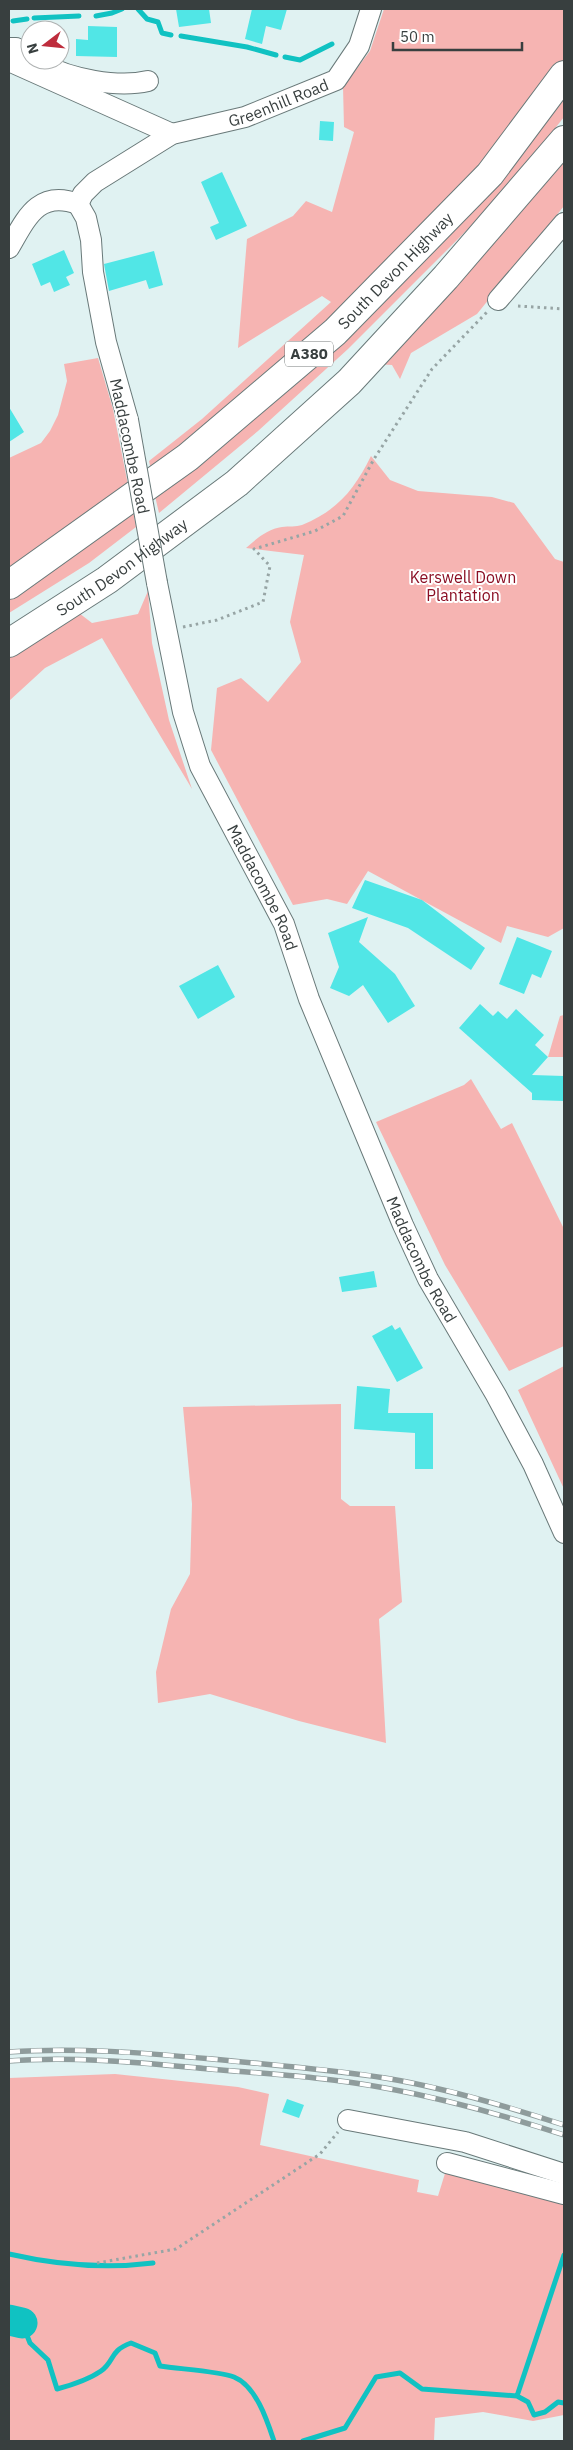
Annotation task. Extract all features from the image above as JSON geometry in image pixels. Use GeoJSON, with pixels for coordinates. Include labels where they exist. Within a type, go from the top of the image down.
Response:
{"type":"FeatureCollection","features":[{"type":"Feature","properties":{"kind":"highway","name":"South Devon Highway"},"geometry":{"type":"LineString","coordinates":[[9,585],[188,457],[335,332],[490,174],[564,76]]}},
{"type":"Feature","properties":{"kind":"highway","name":"South Devon Highway"},"geometry":{"type":"LineString","coordinates":[[9,643],[107,580],[237,482],[349,382],[452,270],[564,140]]}},
{"type":"Feature","properties":{"kind":"street","name":"Greenhill Road"},"geometry":{"type":"LineString","coordinates":[[78,204],[83,194],[95,182],[172,134],[245,117],[336,80],[359,46],[371,9]]}},
{"type":"Feature","properties":{"kind":"street"},"geometry":{"type":"LineString","coordinates":[[9,61],[172,134]]}},
{"type":"Feature","properties":{"kind":"street"},"geometry":{"type":"LineString","coordinates":[[56,70],[97,80],[132,85],[148,81]]}},
{"type":"Feature","properties":{"kind":"street"},"geometry":{"type":"LineString","coordinates":[[9,248],[27,218],[40,204],[53,200],[66,200],[78,204]]}},
{"type":"Feature","properties":{"kind":"street","name":"Maddacombe Road"},"geometry":{"type":"LineString","coordinates":[[78,204],[86,218],[91,240],[93,272],[106,342],[128,420],[182,712],[200,766],[284,924],[309,999],[403,1226],[428,1279],[534,1464],[564,1534]]}},
{"type":"Feature","properties":{"kind":"street"},"geometry":{"type":"LineString","coordinates":[[498,300],[564,223]]}},
{"type":"Feature","properties":{"kind":"street"},"geometry":{"type":"LineString","coordinates":[[348,2120],[466,2142],[564,2174]]}},
{"type":"Feature","properties":{"kind":"street"},"geometry":{"type":"LineString","coordinates":[[447,2163],[564,2194]]}},
{"type":"Feature","properties":{"kind":"path"},"geometry":{"type":"LineString","coordinates":[[167,631],[218,620],[262,602],[270,566],[254,549],[315,531],[343,516],[374,459],[432,369],[498,300],[529,308],[564,308]]}},
{"type":"Feature","properties":{"kind":"path"},"geometry":{"type":"LineString","coordinates":[[97,2263],[176,2249],[320,2154],[348,2120]]}},
{"type":"Feature","properties":{"kind":"green space"},"geometry":{"type":"Polygon","coordinates":[[[384,9],[564,9],[564,63],[452,200],[360,295],[152,475],[149,461],[202,419],[331,302],[322,296],[238,348],[247,239],[293,216],[306,201],[332,212],[354,132],[344,127],[343,87],[370,51],[384,9]]]}},
{"type":"Feature","properties":{"kind":"green space"},"geometry":{"type":"Polygon","coordinates":[[[564,94],[564,117],[475,222],[348,349],[258,431],[159,513],[155,496],[564,94]]]}},
{"type":"Feature","properties":{"kind":"green space"},"geometry":{"type":"Polygon","coordinates":[[[564,148],[564,206],[477,314],[411,353],[400,379],[392,365],[374,364],[564,148]]]}},
{"type":"Feature","properties":{"kind":"green space"},"geometry":{"type":"Polygon","coordinates":[[[98,358],[113,409],[129,490],[9,570],[9,458],[41,443],[50,431],[58,415],[67,381],[64,364],[98,358]]]}},
{"type":"Feature","properties":{"kind":"green space","name":"Kerswell Down Plantation"},"geometry":{"type":"Polygon","coordinates":[[[371,456],[390,480],[418,491],[492,497],[514,503],[555,559],[564,562],[564,928],[548,937],[507,926],[501,943],[368,871],[347,904],[327,899],[293,905],[211,750],[217,688],[241,678],[268,702],[301,662],[290,622],[304,555],[246,548],[267,532],[282,527],[302,525],[326,513],[344,498],[358,479],[371,456]]]}},
{"type":"Feature","properties":{"kind":"green space"},"geometry":{"type":"Polygon","coordinates":[[[133,510],[136,527],[89,563],[9,613],[9,596],[133,510]]]}},
{"type":"Feature","properties":{"kind":"green space"},"geometry":{"type":"Polygon","coordinates":[[[148,591],[152,643],[169,720],[192,789],[102,638],[45,668],[9,701],[9,641],[75,610],[92,623],[138,614],[148,591]]]}},
{"type":"Feature","properties":{"kind":"green space"},"geometry":{"type":"Polygon","coordinates":[[[564,1015],[564,1057],[548,1057],[560,1016],[564,1015]]]}},
{"type":"Feature","properties":{"kind":"green space"},"geometry":{"type":"Polygon","coordinates":[[[471,1079],[501,1129],[512,1123],[564,1229],[564,1346],[509,1371],[445,1265],[376,1122],[464,1085],[471,1079]]]}},
{"type":"Feature","properties":{"kind":"green space"},"geometry":{"type":"Polygon","coordinates":[[[564,1366],[564,1489],[518,1390],[564,1366]]]}},
{"type":"Feature","properties":{"kind":"green space"},"geometry":{"type":"Polygon","coordinates":[[[341,1404],[341,1499],[350,1506],[395,1506],[402,1602],[379,1619],[386,1743],[299,1721],[210,1694],[158,1703],[156,1672],[171,1609],[190,1574],[192,1504],[183,1407],[341,1404]]]}},
{"type":"Feature","properties":{"kind":"green space"},"geometry":{"type":"Polygon","coordinates":[[[115,2074],[238,2087],[269,2094],[260,2145],[419,2180],[417,2192],[438,2196],[447,2167],[564,2198],[564,2415],[533,2421],[483,2412],[435,2418],[434,2441],[9,2441],[9,2078],[115,2074]]]}},
{"type":"Feature","properties":{"kind":"building"},"geometry":{"type":"Polygon","coordinates":[[[176,9],[209,9],[211,23],[179,27],[176,9]]]}},
{"type":"Feature","properties":{"kind":"building"},"geometry":{"type":"Polygon","coordinates":[[[252,9],[287,9],[281,30],[266,26],[262,44],[245,39],[252,9]]]}},
{"type":"Feature","properties":{"kind":"building"},"geometry":{"type":"Polygon","coordinates":[[[88,26],[117,27],[117,57],[76,56],[76,39],[88,40],[88,26]]]}},
{"type":"Feature","properties":{"kind":"building"},"geometry":{"type":"Polygon","coordinates":[[[320,121],[334,122],[333,141],[319,140],[320,121]]]}},
{"type":"Feature","properties":{"kind":"building"},"geometry":{"type":"Polygon","coordinates":[[[222,172],[247,226],[216,240],[210,227],[219,223],[201,182],[222,172]]]}},
{"type":"Feature","properties":{"kind":"building"},"geometry":{"type":"Polygon","coordinates":[[[64,250],[74,273],[66,277],[70,285],[54,292],[50,282],[41,286],[32,264],[64,250]]]}},
{"type":"Feature","properties":{"kind":"building"},"geometry":{"type":"Polygon","coordinates":[[[154,251],[163,285],[149,289],[146,280],[109,291],[104,264],[154,251]]]}},
{"type":"Feature","properties":{"kind":"building"},"geometry":{"type":"Polygon","coordinates":[[[9,407],[24,432],[9,442],[9,407]]]}},
{"type":"Feature","properties":{"kind":"building"},"geometry":{"type":"Polygon","coordinates":[[[365,880],[422,900],[485,948],[471,970],[408,928],[352,908],[365,880]]]}},
{"type":"Feature","properties":{"kind":"building"},"geometry":{"type":"Polygon","coordinates":[[[368,917],[359,942],[395,974],[415,1006],[388,1023],[363,985],[349,996],[330,988],[339,967],[328,933],[368,917]]]}},
{"type":"Feature","properties":{"kind":"building"},"geometry":{"type":"Polygon","coordinates":[[[517,937],[552,951],[541,978],[532,974],[524,994],[499,984],[517,937]]]}},
{"type":"Feature","properties":{"kind":"building"},"geometry":{"type":"Polygon","coordinates":[[[218,965],[235,997],[198,1019],[179,986],[218,965]]]}},
{"type":"Feature","properties":{"kind":"building"},"geometry":{"type":"Polygon","coordinates":[[[480,1004],[493,1016],[498,1011],[507,1019],[516,1009],[544,1035],[535,1045],[548,1057],[532,1075],[564,1076],[564,1101],[532,1100],[532,1093],[459,1028],[480,1004]]]}},
{"type":"Feature","properties":{"kind":"building"},"geometry":{"type":"Polygon","coordinates":[[[374,1271],[377,1287],[342,1292],[339,1277],[374,1271]]]}},
{"type":"Feature","properties":{"kind":"building"},"geometry":{"type":"Polygon","coordinates":[[[392,1325],[395,1330],[400,1327],[423,1368],[397,1382],[372,1336],[392,1325]]]}},
{"type":"Feature","properties":{"kind":"building"},"geometry":{"type":"Polygon","coordinates":[[[357,1386],[390,1389],[388,1413],[433,1413],[433,1469],[415,1469],[415,1433],[354,1429],[357,1386]]]}},
{"type":"Feature","properties":{"kind":"building"},"geometry":{"type":"Polygon","coordinates":[[[287,2099],[304,2105],[299,2118],[282,2112],[287,2099]]]}},
{"type":"Feature","properties":{"kind":"waterway"},"geometry":{"type":"LineString","coordinates":[[96,16],[122,9]]}},
{"type":"Feature","properties":{"kind":"waterway"},"geometry":{"type":"LineString","coordinates":[[138,9],[147,19],[158,22],[162,33],[171,35]]}},
{"type":"Feature","properties":{"kind":"waterway"},"geometry":{"type":"LineString","coordinates":[[34,18],[79,16]]}},
{"type":"Feature","properties":{"kind":"waterway"},"geometry":{"type":"LineString","coordinates":[[13,21],[27,19]]}},
{"type":"Feature","properties":{"kind":"waterway"},"geometry":{"type":"LineString","coordinates":[[181,36],[247,47],[276,55]]}},
{"type":"Feature","properties":{"kind":"waterway"},"geometry":{"type":"LineString","coordinates":[[285,57],[300,60],[332,44]]}},
{"type":"Feature","properties":{"kind":"waterway"},"geometry":{"type":"LineString","coordinates":[[9,2254],[81,2265],[117,2266],[153,2263]]}},
{"type":"Feature","properties":{"kind":"waterway"},"geometry":{"type":"LineString","coordinates":[[517,2396],[564,2255]]}},
{"type":"Feature","properties":{"kind":"waterway"},"geometry":{"type":"LineString","coordinates":[[9,2320],[22,2323]]}},
{"type":"Feature","properties":{"kind":"waterway"},"geometry":{"type":"LineString","coordinates":[[22,2323],[30,2343],[48,2360],[57,2389],[80,2382],[101,2371],[109,2364],[119,2349],[131,2343],[155,2353],[160,2366],[219,2373],[242,2381],[260,2404],[274,2441]]}},
{"type":"Feature","properties":{"kind":"waterway"},"geometry":{"type":"LineString","coordinates":[[303,2441],[345,2428],[376,2377],[400,2373],[422,2389],[517,2396],[528,2402],[534,2415],[545,2412],[558,2402],[564,2403]]}},
{"type":"Feature","properties":{"kind":"railway"},"geometry":{"type":"LineString","coordinates":[[9,2052],[85,2050],[136,2053],[277,2065],[364,2075],[453,2092],[564,2125]]}},
{"type":"Feature","properties":{"kind":"railway"},"geometry":{"type":"LineString","coordinates":[[9,2061],[59,2059],[109,2061],[341,2081],[408,2092],[498,2115],[564,2135]]}}]}
